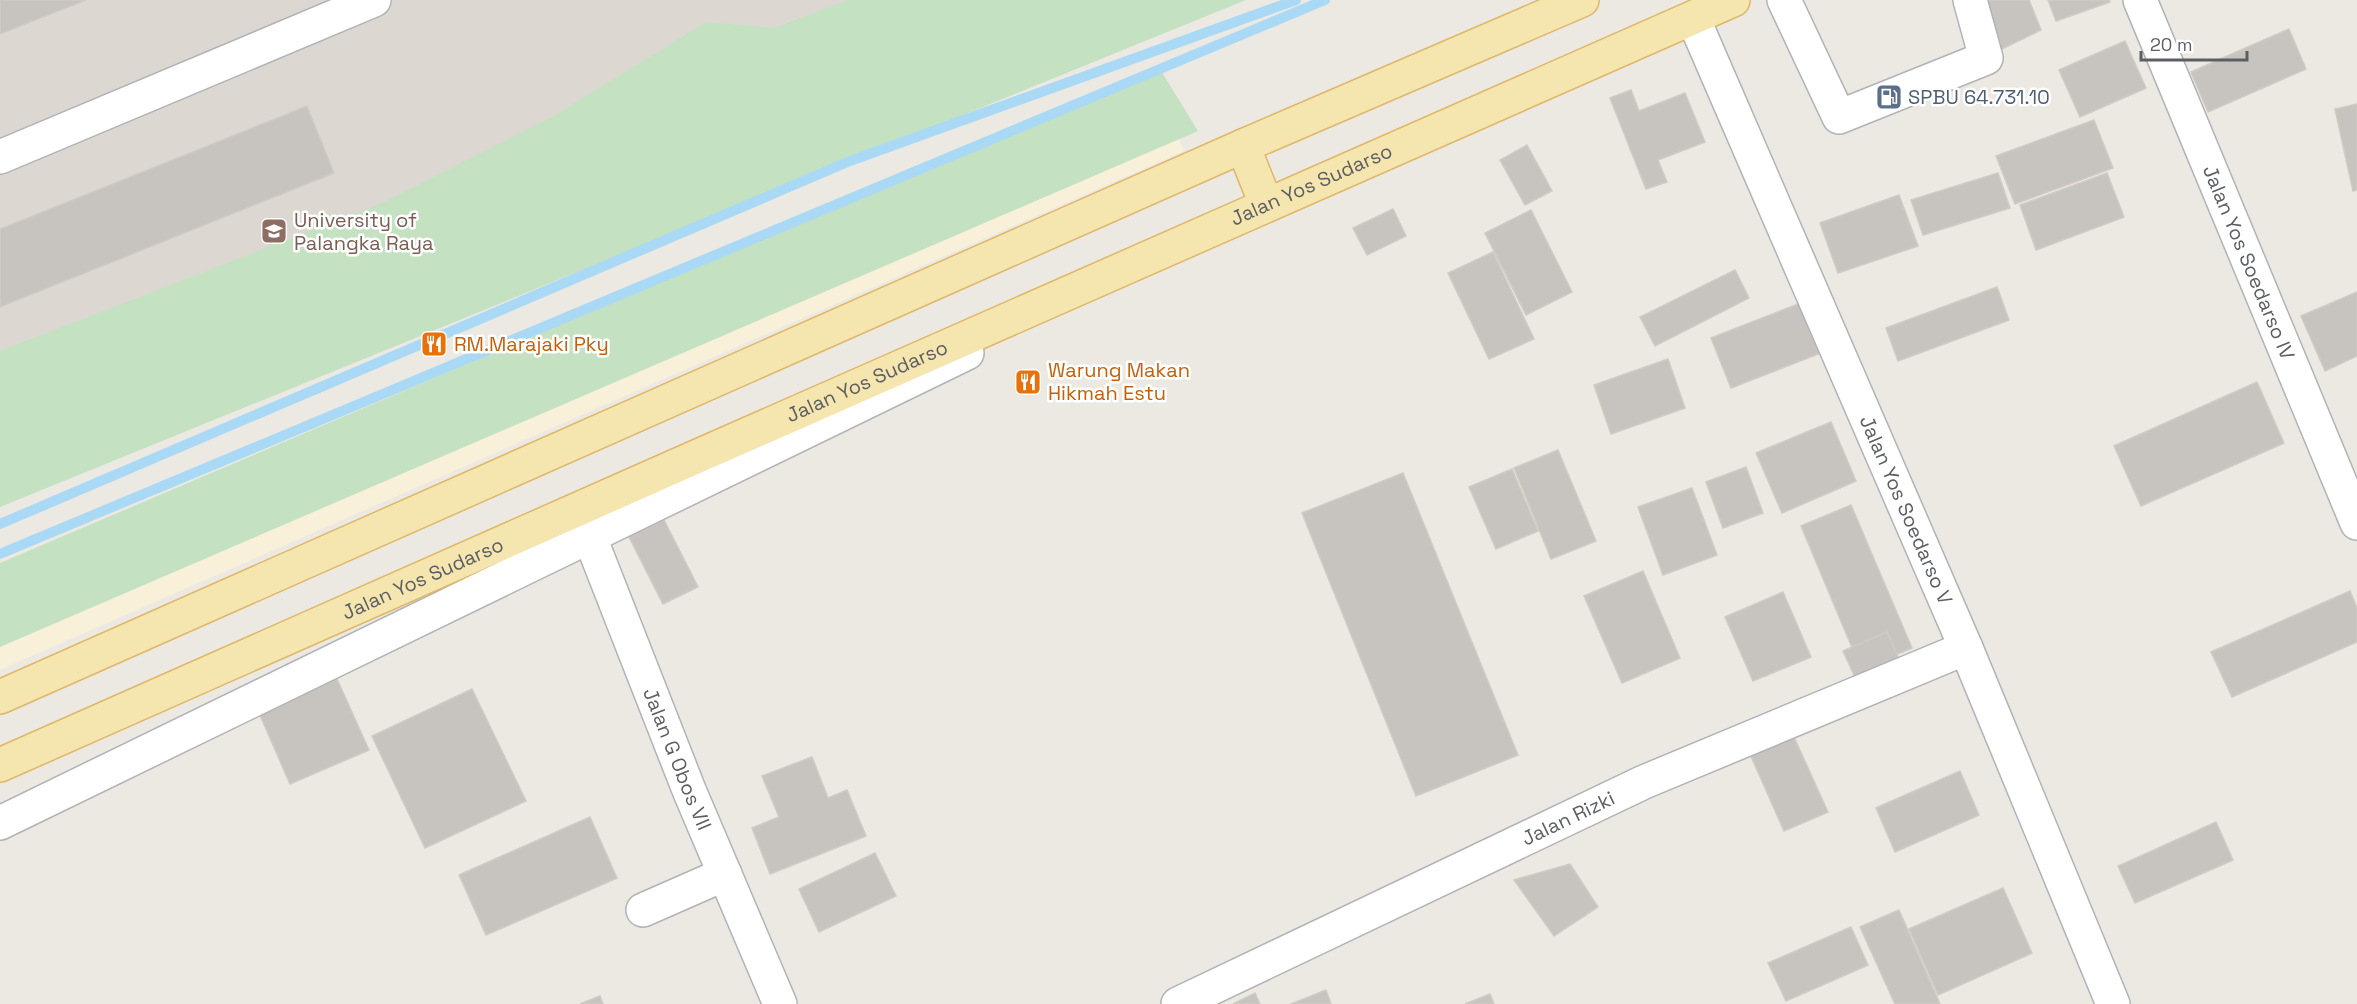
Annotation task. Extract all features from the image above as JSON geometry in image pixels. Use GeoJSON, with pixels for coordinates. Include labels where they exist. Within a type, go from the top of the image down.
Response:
{"type":"FeatureCollection","features":[{"type":"Feature","properties":{"kind":"main road"},"geometry":{"type":"LineString","coordinates":[[0,698],[1243,146],[1582,0]]}},
{"type":"Feature","properties":{"kind":"main road","name":"Jalan Yos Sudarso"},"geometry":{"type":"LineString","coordinates":[[0,765],[579,511],[1385,150],[1733,0]]}},
{"type":"Feature","properties":{"kind":"main road"},"geometry":{"type":"LineString","coordinates":[[1243,146],[1266,204]]}},
{"type":"Feature","properties":{"kind":"street"},"geometry":{"type":"LineString","coordinates":[[0,157],[374,0]]}},
{"type":"Feature","properties":{"kind":"street"},"geometry":{"type":"LineString","coordinates":[[1784,0],[1839,117],[1986,58],[1970,0]]}},
{"type":"Feature","properties":{"kind":"street","name":"Jalan Yos Soedarso IV"},"geometry":{"type":"LineString","coordinates":[[2140,0],[2357,523]]}},
{"type":"Feature","properties":{"kind":"street","name":"Jalan Yos Soedarso V"},"geometry":{"type":"LineString","coordinates":[[1693,18],[1966,648],[2113,1004]]}},
{"type":"Feature","properties":{"kind":"street"},"geometry":{"type":"LineString","coordinates":[[0,823],[1385,150]]}},
{"type":"Feature","properties":{"kind":"street","name":"Jalan G Obos VII"},"geometry":{"type":"LineString","coordinates":[[579,511],[689,790],[780,1004]]}},
{"type":"Feature","properties":{"kind":"street","name":"Jalan Rizki"},"geometry":{"type":"LineString","coordinates":[[1178,1004],[1644,782],[1966,648]]}},
{"type":"Feature","properties":{"kind":"street"},"geometry":{"type":"LineString","coordinates":[[643,910],[725,874]]}},
{"type":"Feature","properties":{"kind":"shaded area","name":"University of Palangka Raya"},"geometry":{"type":"Polygon","coordinates":[[[0,0],[1096,0],[0,462],[0,0]]]}},
{"type":"Feature","properties":{"kind":"shaded area"},"geometry":{"type":"Polygon","coordinates":[[[1152,76],[1184,151],[0,670],[0,564],[1152,76]]]}},
{"type":"Feature","properties":{"kind":"green space"},"geometry":{"type":"Polygon","coordinates":[[[848,0],[1246,0],[0,507],[0,351],[382,203],[552,117],[706,22],[774,28],[848,0]]]}},
{"type":"Feature","properties":{"kind":"green space"},"geometry":{"type":"Polygon","coordinates":[[[1160,69],[1198,131],[0,647],[0,563],[1160,69]]]}},
{"type":"Feature","properties":{"kind":"building"},"geometry":{"type":"Polygon","coordinates":[[[0,0],[86,0],[0,34],[0,0]]]}},
{"type":"Feature","properties":{"kind":"building"},"geometry":{"type":"Polygon","coordinates":[[[1985,0],[2029,0],[2041,30],[1994,53],[1985,0]]]}},
{"type":"Feature","properties":{"kind":"building"},"geometry":{"type":"Polygon","coordinates":[[[2048,0],[2109,0],[2110,2],[2056,21],[2048,0]]]}},
{"type":"Feature","properties":{"kind":"building"},"geometry":{"type":"Polygon","coordinates":[[[2289,29],[2306,69],[2208,112],[2191,72],[2289,29]]]}},
{"type":"Feature","properties":{"kind":"building"},"geometry":{"type":"Polygon","coordinates":[[[2125,41],[2146,88],[2080,117],[2059,70],[2125,41]]]}},
{"type":"Feature","properties":{"kind":"building"},"geometry":{"type":"Polygon","coordinates":[[[1631,90],[1639,111],[1685,93],[1705,142],[1658,160],[1667,182],[1646,189],[1610,98],[1631,90]]]}},
{"type":"Feature","properties":{"kind":"building"},"geometry":{"type":"Polygon","coordinates":[[[2357,104],[2357,190],[2353,191],[2335,109],[2357,104]]]}},
{"type":"Feature","properties":{"kind":"building"},"geometry":{"type":"Polygon","coordinates":[[[307,106],[334,173],[0,307],[0,229],[307,106]]]}},
{"type":"Feature","properties":{"kind":"building"},"geometry":{"type":"Polygon","coordinates":[[[2094,120],[2113,168],[2015,204],[1996,156],[2094,120]]]}},
{"type":"Feature","properties":{"kind":"building"},"geometry":{"type":"Polygon","coordinates":[[[1527,145],[1552,191],[1525,205],[1500,160],[1527,145]]]}},
{"type":"Feature","properties":{"kind":"building"},"geometry":{"type":"Polygon","coordinates":[[[1998,173],[2010,208],[1923,235],[1911,200],[1998,173]]]}},
{"type":"Feature","properties":{"kind":"building"},"geometry":{"type":"Polygon","coordinates":[[[2107,173],[2124,217],[2036,250],[2020,205],[2107,173]]]}},
{"type":"Feature","properties":{"kind":"building"},"geometry":{"type":"Polygon","coordinates":[[[1899,195],[1918,246],[1838,273],[1820,223],[1899,195]]]}},
{"type":"Feature","properties":{"kind":"building"},"geometry":{"type":"Polygon","coordinates":[[[1393,209],[1406,236],[1367,255],[1353,228],[1393,209]]]}},
{"type":"Feature","properties":{"kind":"building"},"geometry":{"type":"Polygon","coordinates":[[[1531,210],[1572,292],[1526,315],[1485,233],[1531,210]]]}},
{"type":"Feature","properties":{"kind":"building"},"geometry":{"type":"Polygon","coordinates":[[[1493,252],[1534,339],[1489,359],[1448,273],[1493,252]]]}},
{"type":"Feature","properties":{"kind":"building"},"geometry":{"type":"Polygon","coordinates":[[[1735,270],[1749,298],[1655,346],[1640,317],[1735,270]]]}},
{"type":"Feature","properties":{"kind":"building"},"geometry":{"type":"Polygon","coordinates":[[[1997,287],[2009,320],[1898,361],[1886,328],[1997,287]]]}},
{"type":"Feature","properties":{"kind":"building"},"geometry":{"type":"Polygon","coordinates":[[[2357,292],[2357,356],[2325,371],[2301,316],[2357,292]]]}},
{"type":"Feature","properties":{"kind":"building"},"geometry":{"type":"Polygon","coordinates":[[[1803,302],[1823,352],[1731,388],[1711,338],[1803,302]]]}},
{"type":"Feature","properties":{"kind":"building"},"geometry":{"type":"Polygon","coordinates":[[[1668,359],[1685,408],[1611,434],[1594,385],[1668,359]]]}},
{"type":"Feature","properties":{"kind":"building"},"geometry":{"type":"Polygon","coordinates":[[[2257,382],[2284,443],[2141,506],[2114,446],[2257,382]]]}},
{"type":"Feature","properties":{"kind":"building"},"geometry":{"type":"Polygon","coordinates":[[[1831,422],[1856,481],[1782,513],[1756,453],[1831,422]]]}},
{"type":"Feature","properties":{"kind":"building"},"geometry":{"type":"Polygon","coordinates":[[[1558,450],[1596,541],[1551,559],[1514,468],[1558,450]]]}},
{"type":"Feature","properties":{"kind":"building"},"geometry":{"type":"Polygon","coordinates":[[[1746,467],[1763,513],[1723,528],[1706,482],[1746,467]]]}},
{"type":"Feature","properties":{"kind":"building"},"geometry":{"type":"Polygon","coordinates":[[[1512,469],[1538,531],[1496,549],[1469,487],[1512,469]]]}},
{"type":"Feature","properties":{"kind":"building"},"geometry":{"type":"Polygon","coordinates":[[[1403,473],[1518,755],[1416,796],[1302,513],[1403,473]]]}},
{"type":"Feature","properties":{"kind":"building"},"geometry":{"type":"Polygon","coordinates":[[[1692,488],[1717,555],[1663,575],[1638,507],[1692,488]]]}},
{"type":"Feature","properties":{"kind":"building"},"geometry":{"type":"Polygon","coordinates":[[[1851,505],[1912,648],[1861,669],[1801,526],[1851,505]]]}},
{"type":"Feature","properties":{"kind":"building"},"geometry":{"type":"Polygon","coordinates":[[[664,520],[698,587],[663,604],[629,537],[664,520]]]}},
{"type":"Feature","properties":{"kind":"building"},"geometry":{"type":"Polygon","coordinates":[[[1643,571],[1680,658],[1622,683],[1584,596],[1643,571]]]}},
{"type":"Feature","properties":{"kind":"building"},"geometry":{"type":"Polygon","coordinates":[[[2350,591],[2357,608],[2357,642],[2232,697],[2211,652],[2350,591]]]}},
{"type":"Feature","properties":{"kind":"building"},"geometry":{"type":"Polygon","coordinates":[[[1783,592],[1811,657],[1753,681],[1725,617],[1783,592]]]}},
{"type":"Feature","properties":{"kind":"building"},"geometry":{"type":"Polygon","coordinates":[[[1887,632],[1902,666],[1858,684],[1843,651],[1887,632]]]}},
{"type":"Feature","properties":{"kind":"building"},"geometry":{"type":"Polygon","coordinates":[[[337,679],[369,750],[290,784],[259,713],[337,679]]]}},
{"type":"Feature","properties":{"kind":"building"},"geometry":{"type":"Polygon","coordinates":[[[472,689],[526,801],[425,848],[372,736],[472,689]]]}},
{"type":"Feature","properties":{"kind":"building"},"geometry":{"type":"Polygon","coordinates":[[[1789,726],[1828,812],[1784,831],[1746,745],[1789,726]]]}},
{"type":"Feature","properties":{"kind":"building"},"geometry":{"type":"Polygon","coordinates":[[[812,757],[828,798],[847,790],[866,836],[770,874],[752,828],[779,817],[762,776],[812,757]]]}},
{"type":"Feature","properties":{"kind":"building"},"geometry":{"type":"Polygon","coordinates":[[[1960,771],[1979,815],[1895,852],[1876,808],[1960,771]]]}},
{"type":"Feature","properties":{"kind":"building"},"geometry":{"type":"Polygon","coordinates":[[[590,817],[617,878],[486,935],[459,875],[590,817]]]}},
{"type":"Feature","properties":{"kind":"building"},"geometry":{"type":"Polygon","coordinates":[[[2216,822],[2233,860],[2135,903],[2118,866],[2216,822]]]}},
{"type":"Feature","properties":{"kind":"building"},"geometry":{"type":"Polygon","coordinates":[[[875,853],[896,896],[819,932],[799,889],[875,853]]]}},
{"type":"Feature","properties":{"kind":"building"},"geometry":{"type":"Polygon","coordinates":[[[1570,864],[1598,907],[1554,936],[1514,880],[1570,864]]]}},
{"type":"Feature","properties":{"kind":"building"},"geometry":{"type":"Polygon","coordinates":[[[2003,888],[2032,953],[1938,995],[1909,929],[2003,888]]]}},
{"type":"Feature","properties":{"kind":"building"},"geometry":{"type":"Polygon","coordinates":[[[1899,910],[1940,1004],[1895,1004],[1860,927],[1899,910]]]}},
{"type":"Feature","properties":{"kind":"building"},"geometry":{"type":"Polygon","coordinates":[[[1851,927],[1868,965],[1786,1001],[1768,963],[1851,927]]]}},
{"type":"Feature","properties":{"kind":"building"},"geometry":{"type":"Polygon","coordinates":[[[1326,990],[1331,1004],[1291,1004],[1326,990]]]}},
{"type":"Feature","properties":{"kind":"building"},"geometry":{"type":"Polygon","coordinates":[[[1255,993],[1260,1004],[1233,1004],[1255,993]]]}},
{"type":"Feature","properties":{"kind":"building"},"geometry":{"type":"Polygon","coordinates":[[[1490,994],[1494,1004],[1465,1004],[1490,994]]]}},
{"type":"Feature","properties":{"kind":"building"},"geometry":{"type":"Polygon","coordinates":[[[600,996],[603,1004],[580,1004],[600,996]]]}},
{"type":"Feature","properties":{"kind":"waterway"},"geometry":{"type":"LineString","coordinates":[[0,524],[850,161],[1296,0]]}},
{"type":"Feature","properties":{"kind":"waterway"},"geometry":{"type":"LineString","coordinates":[[0,554],[1325,0]]}},
{"type":"Feature","properties":{"kind":"place","name":"SPBU 64.731.10"},"geometry":{"type":"Point","coordinates":[1889,97]}},
{"type":"Feature","properties":{"kind":"place","name":"University of Palangka Raya"},"geometry":{"type":"Point","coordinates":[274,231]}},
{"type":"Feature","properties":{"kind":"place","name":"RM.Marajaki Pky"},"geometry":{"type":"Point","coordinates":[434,344]}},
{"type":"Feature","properties":{"kind":"place","name":"Warung Makan Hikmah Estu"},"geometry":{"type":"Point","coordinates":[1028,382]}}]}
